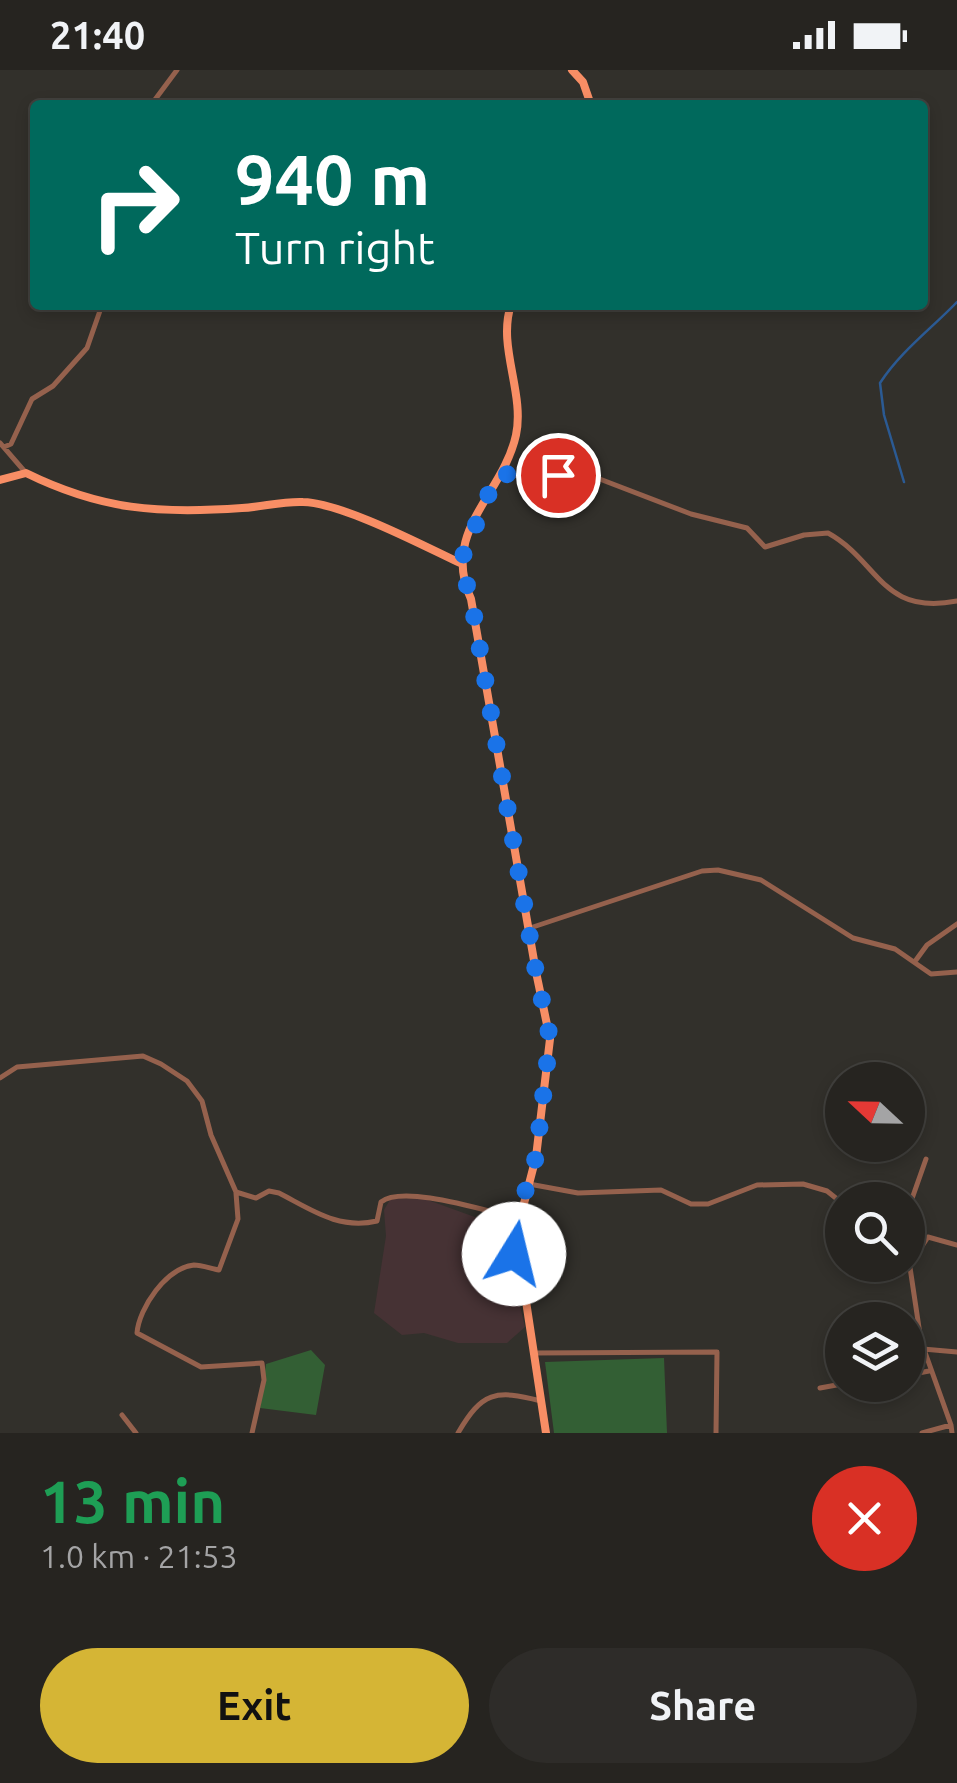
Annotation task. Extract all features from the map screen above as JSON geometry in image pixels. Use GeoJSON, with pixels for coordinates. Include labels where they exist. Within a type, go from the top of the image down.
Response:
{"type":"FeatureCollection","features":[{"type":"Feature","properties":{"kind":"main road"},"geometry":{"type":"LineString","coordinates":[[572,70],[583,82],[588,100]]}},
{"type":"Feature","properties":{"kind":"main road"},"geometry":{"type":"LineString","coordinates":[[510,310],[508,327],[517,432],[460,563],[474,616],[550,1038],[529,1184],[517,1218],[514,1254],[544,1402],[546,1433]]}},
{"type":"Feature","properties":{"kind":"main road"},"geometry":{"type":"LineString","coordinates":[[0,480],[26,472],[73,496],[128,509],[239,508],[306,502],[387,530],[460,563]]}},
{"type":"Feature","properties":{"kind":"street"},"geometry":{"type":"LineString","coordinates":[[155,100],[176,70]]}},
{"type":"Feature","properties":{"kind":"street"},"geometry":{"type":"LineString","coordinates":[[2,445],[11,444],[32,399],[52,386],[86,348],[100,310]]}},
{"type":"Feature","properties":{"kind":"street"},"geometry":{"type":"LineString","coordinates":[[2,445],[26,472]]}},
{"type":"Feature","properties":{"kind":"street"},"geometry":{"type":"LineString","coordinates":[[497,474],[532,477],[584,473],[691,514],[746,528],[765,547],[804,535],[828,533],[861,559],[882,588],[925,603],[957,601]]}},
{"type":"Feature","properties":{"kind":"street"},"geometry":{"type":"LineString","coordinates":[[530,928],[702,871],[718,870],[760,880],[853,938],[880,942],[916,960],[931,974],[957,972]]}},
{"type":"Feature","properties":{"kind":"street"},"geometry":{"type":"LineString","coordinates":[[916,960],[926,944],[957,924]]}},
{"type":"Feature","properties":{"kind":"street"},"geometry":{"type":"LineString","coordinates":[[0,1078],[17,1066],[143,1056],[187,1081],[202,1102],[210,1135],[236,1192],[238,1219],[219,1270],[194,1265],[178,1271],[152,1296],[138,1319],[137,1333],[201,1366],[234,1368],[262,1363],[264,1380],[252,1433]]}},
{"type":"Feature","properties":{"kind":"street"},"geometry":{"type":"LineString","coordinates":[[918,1182],[926,1159]]}},
{"type":"Feature","properties":{"kind":"street"},"geometry":{"type":"LineString","coordinates":[[529,1184],[578,1193],[661,1190],[691,1204],[708,1204],[757,1185],[803,1184],[825,1190]]}},
{"type":"Feature","properties":{"kind":"street"},"geometry":{"type":"LineString","coordinates":[[236,1192],[256,1198],[269,1191],[279,1193],[332,1220],[357,1226],[378,1221],[381,1202],[396,1196],[428,1197],[517,1218]]}},
{"type":"Feature","properties":{"kind":"street"},"geometry":{"type":"LineString","coordinates":[[925,1241],[928,1236],[957,1245]]}},
{"type":"Feature","properties":{"kind":"street"},"geometry":{"type":"LineString","coordinates":[[925,1349],[957,1352]]}},
{"type":"Feature","properties":{"kind":"street"},"geometry":{"type":"LineString","coordinates":[[534,1353],[717,1352],[716,1433]]}},
{"type":"Feature","properties":{"kind":"street"},"geometry":{"type":"LineString","coordinates":[[925,1356],[952,1433]]}},
{"type":"Feature","properties":{"kind":"street"},"geometry":{"type":"LineString","coordinates":[[925,1372],[929,1371]]}},
{"type":"Feature","properties":{"kind":"street"},"geometry":{"type":"LineString","coordinates":[[820,1388],[825,1387]]}},
{"type":"Feature","properties":{"kind":"street"},"geometry":{"type":"LineString","coordinates":[[458,1433],[476,1404],[491,1396],[509,1393],[544,1402]]}},
{"type":"Feature","properties":{"kind":"street"},"geometry":{"type":"LineString","coordinates":[[122,1415],[136,1433]]}},
{"type":"Feature","properties":{"kind":"street"},"geometry":{"type":"LineString","coordinates":[[922,1433],[951,1424]]}},
{"type":"Feature","properties":{"kind":"shaded area"},"geometry":{"type":"Polygon","coordinates":[[[391,1198],[425,1199],[508,1229],[508,1256],[525,1327],[507,1343],[458,1343],[424,1333],[402,1335],[374,1313],[386,1236],[384,1210],[391,1198]]]}},
{"type":"Feature","properties":{"kind":"green space"},"geometry":{"type":"Polygon","coordinates":[[[311,1350],[325,1365],[316,1415],[260,1408],[266,1364],[311,1350]]]}},
{"type":"Feature","properties":{"kind":"green space"},"geometry":{"type":"Polygon","coordinates":[[[664,1358],[667,1433],[554,1433],[545,1362],[664,1358]]]}},
{"type":"Feature","properties":{"kind":"waterway"},"geometry":{"type":"LineString","coordinates":[[904,482],[884,415],[880,383],[906,351],[957,302]]}},
{"type":"Feature","properties":{"kind":"route"},"geometry":{"type":"LineString","coordinates":[[514,1254],[517,1218],[536,1157],[550,1026],[536,972],[471,598],[460,576],[460,563],[484,496],[497,474],[558,475]]}}]}
